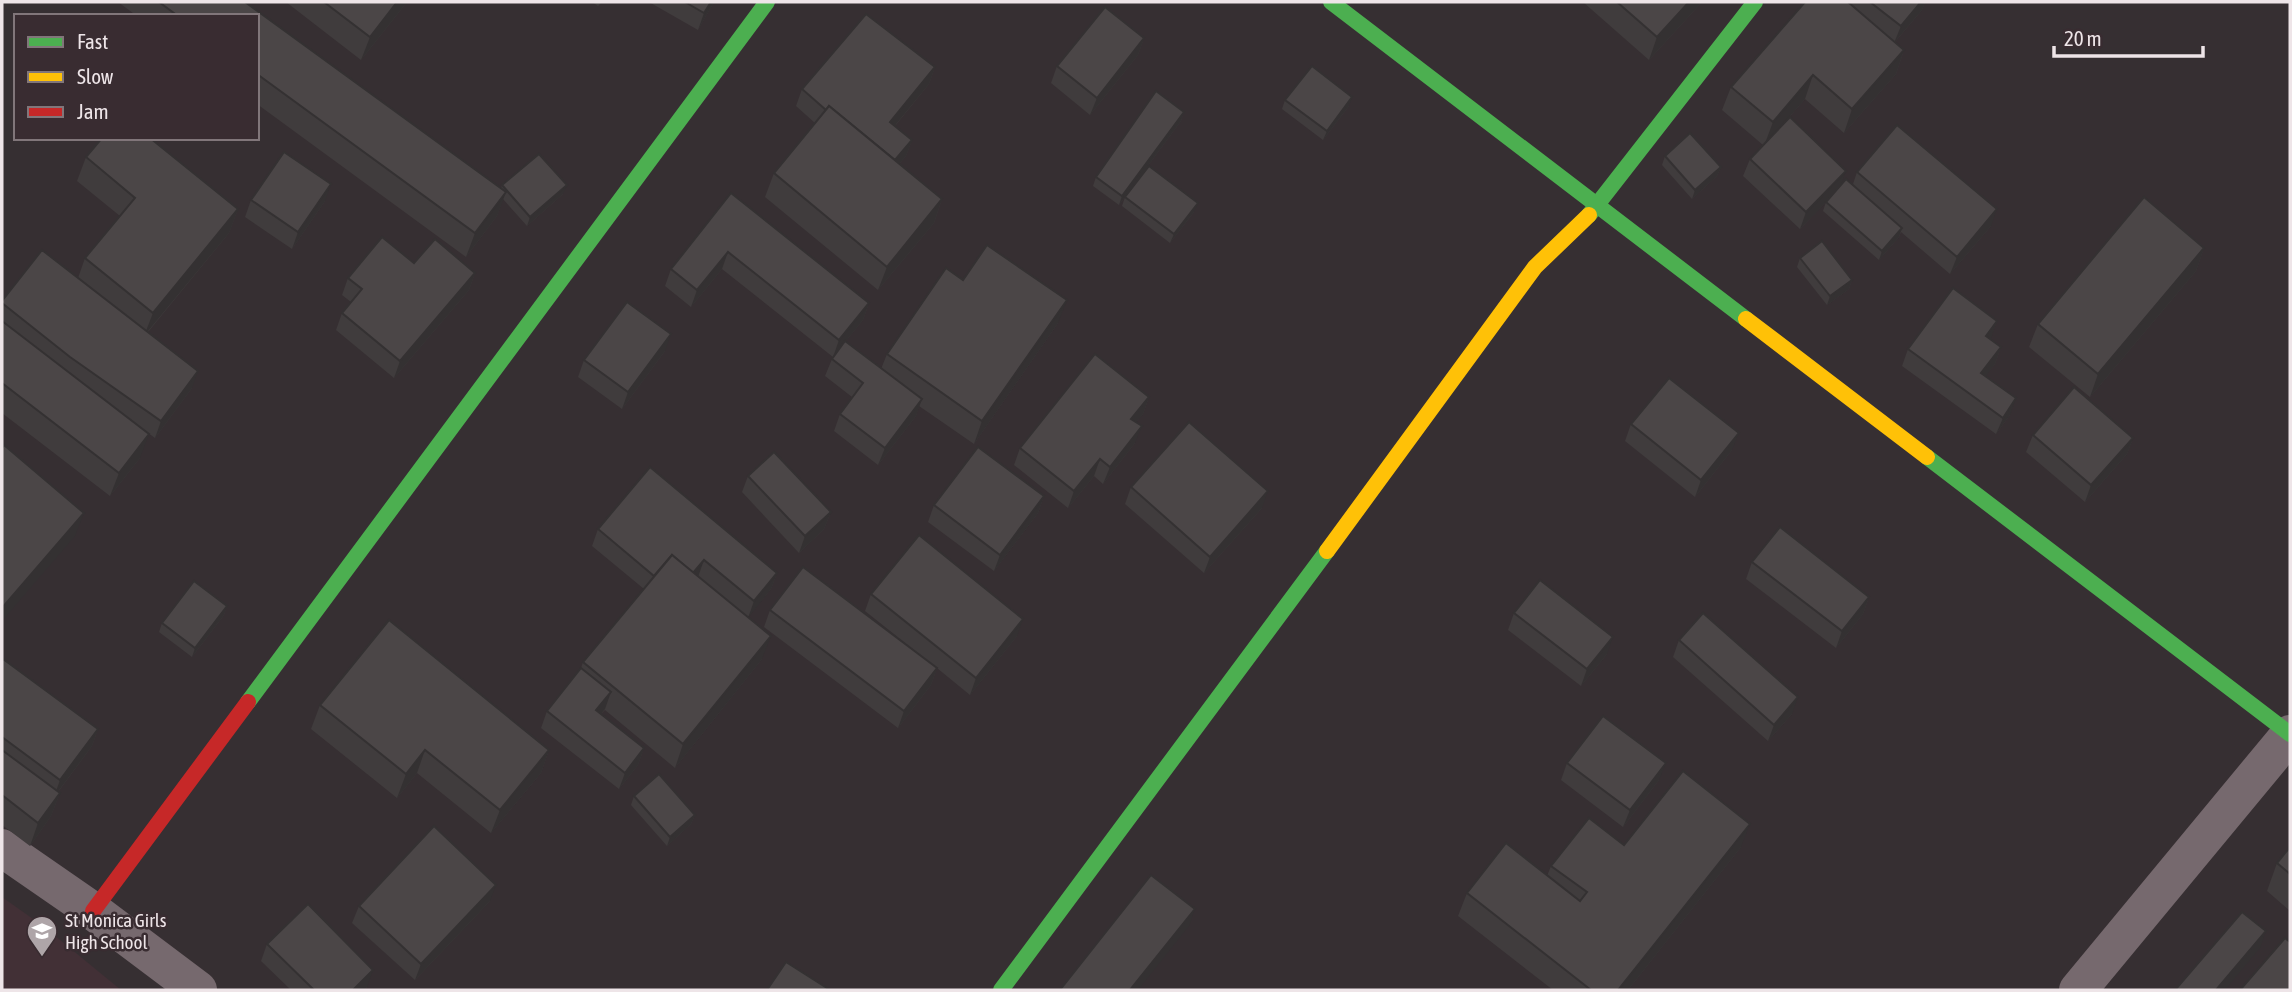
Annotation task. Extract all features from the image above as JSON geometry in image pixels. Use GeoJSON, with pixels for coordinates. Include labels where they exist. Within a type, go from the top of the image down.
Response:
{"type":"FeatureCollection","features":[{"type":"Feature","properties":{"kind":"street"},"geometry":{"type":"LineString","coordinates":[[93,911],[767,2]]}},
{"type":"Feature","properties":{"kind":"street"},"geometry":{"type":"LineString","coordinates":[[1331,2],[2290,734],[2078,990]]}},
{"type":"Feature","properties":{"kind":"street"},"geometry":{"type":"LineString","coordinates":[[1001,990],[1437,404],[1535,267],[1597,207],[1755,2]]}},
{"type":"Feature","properties":{"kind":"street"},"geometry":{"type":"LineString","coordinates":[[2,848],[93,911],[198,990]]}},
{"type":"Feature","properties":{"kind":"shaded area","name":"St Monica Girls High School"},"geometry":{"type":"Polygon","coordinates":[[[2,897],[43,926],[121,990],[2,990],[2,897]]]}},
{"type":"Feature","properties":{"kind":"building"},"geometry":{"type":"Polygon","coordinates":[[[159,2],[245,2],[506,192],[475,233],[259,75],[259,14],[175,14],[159,2]]]}},
{"type":"Feature","properties":{"kind":"building"},"geometry":{"type":"Polygon","coordinates":[[[324,2],[397,2],[370,37],[324,2]]]}},
{"type":"Feature","properties":{"kind":"building"},"geometry":{"type":"Polygon","coordinates":[[[685,2],[711,2],[704,13],[685,2]]]}},
{"type":"Feature","properties":{"kind":"building"},"geometry":{"type":"Polygon","coordinates":[[[1617,2],[1689,2],[1657,37],[1617,2]]]}},
{"type":"Feature","properties":{"kind":"building"},"geometry":{"type":"Polygon","coordinates":[[[1805,2],[1848,2],[1904,50],[1852,109],[1813,75],[1773,122],[1731,87],[1805,2]]]}},
{"type":"Feature","properties":{"kind":"building"},"geometry":{"type":"Polygon","coordinates":[[[1870,2],[1921,2],[1901,26],[1870,2]]]}},
{"type":"Feature","properties":{"kind":"building"},"geometry":{"type":"Polygon","coordinates":[[[1105,7],[1144,38],[1097,98],[1057,66],[1105,7]]]}},
{"type":"Feature","properties":{"kind":"building"},"geometry":{"type":"Polygon","coordinates":[[[866,14],[935,67],[890,122],[912,140],[895,160],[829,106],[826,110],[802,89],[866,14]]]}},
{"type":"Feature","properties":{"kind":"building"},"geometry":{"type":"Polygon","coordinates":[[[1312,66],[1352,97],[1327,131],[1285,100],[1312,66]]]}},
{"type":"Feature","properties":{"kind":"building"},"geometry":{"type":"Polygon","coordinates":[[[1156,91],[1184,112],[1122,196],[1096,177],[1156,91]]]}},
{"type":"Feature","properties":{"kind":"building"},"geometry":{"type":"Polygon","coordinates":[[[829,106],[942,199],[887,267],[774,173],[829,106]]]}},
{"type":"Feature","properties":{"kind":"building"},"geometry":{"type":"Polygon","coordinates":[[[1790,117],[1846,171],[1806,212],[1750,159],[1790,117]]]}},
{"type":"Feature","properties":{"kind":"building"},"geometry":{"type":"Polygon","coordinates":[[[1897,125],[1997,209],[1957,257],[1857,172],[1897,125]]]}},
{"type":"Feature","properties":{"kind":"building"},"geometry":{"type":"Polygon","coordinates":[[[1690,133],[1721,167],[1695,190],[1665,156],[1690,133]]]}},
{"type":"Feature","properties":{"kind":"building"},"geometry":{"type":"Polygon","coordinates":[[[100,140],[152,140],[238,209],[153,313],[85,258],[135,198],[86,157],[100,140]]]}},
{"type":"Feature","properties":{"kind":"building"},"geometry":{"type":"Polygon","coordinates":[[[284,152],[331,184],[298,232],[251,200],[284,152]]]}},
{"type":"Feature","properties":{"kind":"building"},"geometry":{"type":"Polygon","coordinates":[[[539,154],[567,185],[530,217],[502,185],[539,154]]]}},
{"type":"Feature","properties":{"kind":"building"},"geometry":{"type":"Polygon","coordinates":[[[1149,166],[1198,203],[1174,234],[1125,197],[1149,166]]]}},
{"type":"Feature","properties":{"kind":"building"},"geometry":{"type":"Polygon","coordinates":[[[1846,179],[1902,228],[1882,251],[1826,202],[1846,179]]]}},
{"type":"Feature","properties":{"kind":"building"},"geometry":{"type":"Polygon","coordinates":[[[731,193],[869,303],[839,340],[728,252],[697,290],[671,269],[731,193]]]}},
{"type":"Feature","properties":{"kind":"building"},"geometry":{"type":"Polygon","coordinates":[[[2144,197],[2204,248],[2098,374],[2038,324],[2144,197]]]}},
{"type":"Feature","properties":{"kind":"building"},"geometry":{"type":"Polygon","coordinates":[[[382,237],[414,263],[435,239],[475,273],[400,361],[342,313],[362,289],[348,278],[382,237]]]}},
{"type":"Feature","properties":{"kind":"building"},"geometry":{"type":"Polygon","coordinates":[[[1822,241],[1852,280],[1830,296],[1800,258],[1822,241]]]}},
{"type":"Feature","properties":{"kind":"building"},"geometry":{"type":"Polygon","coordinates":[[[987,245],[1067,300],[982,421],[887,354],[946,268],[963,280],[987,245]]]}},
{"type":"Feature","properties":{"kind":"building"},"geometry":{"type":"Polygon","coordinates":[[[42,250],[198,371],[161,421],[70,357],[2,303],[42,250]]]}},
{"type":"Feature","properties":{"kind":"building"},"geometry":{"type":"Polygon","coordinates":[[[1953,288],[1997,321],[1986,336],[2001,347],[1981,373],[2016,398],[2003,418],[1908,349],[1953,288]]]}},
{"type":"Feature","properties":{"kind":"building"},"geometry":{"type":"Polygon","coordinates":[[[627,302],[671,334],[628,392],[584,360],[627,302]]]}},
{"type":"Feature","properties":{"kind":"building"},"geometry":{"type":"Polygon","coordinates":[[[2,321],[149,434],[119,473],[2,383],[2,321]]]}},
{"type":"Feature","properties":{"kind":"building"},"geometry":{"type":"Polygon","coordinates":[[[845,341],[922,399],[885,448],[840,414],[863,383],[832,359],[845,341]]]}},
{"type":"Feature","properties":{"kind":"building"},"geometry":{"type":"Polygon","coordinates":[[[1095,354],[1149,397],[1131,419],[1142,426],[1110,467],[1100,459],[1074,491],[1020,448],[1095,354]]]}},
{"type":"Feature","properties":{"kind":"building"},"geometry":{"type":"Polygon","coordinates":[[[1669,378],[1739,433],[1701,480],[1631,424],[1669,378]]]}},
{"type":"Feature","properties":{"kind":"building"},"geometry":{"type":"Polygon","coordinates":[[[2074,387],[2133,438],[2091,485],[2033,435],[2074,387]]]}},
{"type":"Feature","properties":{"kind":"building"},"geometry":{"type":"Polygon","coordinates":[[[1189,422],[1268,491],[1210,557],[1131,487],[1189,422]]]}},
{"type":"Feature","properties":{"kind":"building"},"geometry":{"type":"Polygon","coordinates":[[[4,445],[84,513],[2,608],[2,448],[4,445]]]}},
{"type":"Feature","properties":{"kind":"building"},"geometry":{"type":"Polygon","coordinates":[[[978,447],[1044,496],[1000,555],[934,505],[978,447]]]}},
{"type":"Feature","properties":{"kind":"building"},"geometry":{"type":"Polygon","coordinates":[[[774,452],[831,512],[805,536],[748,476],[774,452]]]}},
{"type":"Feature","properties":{"kind":"building"},"geometry":{"type":"Polygon","coordinates":[[[650,467],[777,573],[754,601],[704,560],[693,573],[672,555],[654,576],[598,529],[650,467]]]}},
{"type":"Feature","properties":{"kind":"building"},"geometry":{"type":"Polygon","coordinates":[[[1780,527],[1869,597],[1842,631],[1752,562],[1780,527]]]}},
{"type":"Feature","properties":{"kind":"building"},"geometry":{"type":"Polygon","coordinates":[[[919,535],[1023,619],[976,678],[871,594],[919,535]]]}},
{"type":"Feature","properties":{"kind":"building"},"geometry":{"type":"Polygon","coordinates":[[[672,555],[771,636],[683,744],[583,662],[672,555]]]}},
{"type":"Feature","properties":{"kind":"building"},"geometry":{"type":"Polygon","coordinates":[[[803,567],[937,668],[904,711],[770,610],[803,567]]]}},
{"type":"Feature","properties":{"kind":"building"},"geometry":{"type":"Polygon","coordinates":[[[1540,580],[1613,637],[1587,669],[1514,613],[1540,580]]]}},
{"type":"Feature","properties":{"kind":"building"},"geometry":{"type":"Polygon","coordinates":[[[194,581],[227,606],[195,648],[162,623],[194,581]]]}},
{"type":"Feature","properties":{"kind":"building"},"geometry":{"type":"Polygon","coordinates":[[[1703,613],[1798,697],[1774,725],[1679,640],[1703,613]]]}},
{"type":"Feature","properties":{"kind":"building"},"geometry":{"type":"Polygon","coordinates":[[[389,620],[549,750],[500,810],[425,750],[406,774],[320,705],[389,620]]]}},
{"type":"Feature","properties":{"kind":"building"},"geometry":{"type":"Polygon","coordinates":[[[3,659],[98,729],[60,780],[2,737],[3,659]]]}},
{"type":"Feature","properties":{"kind":"building"},"geometry":{"type":"Polygon","coordinates":[[[581,668],[611,692],[596,710],[644,748],[625,773],[547,711],[581,668]]]}},
{"type":"Feature","properties":{"kind":"building"},"geometry":{"type":"Polygon","coordinates":[[[1603,716],[1666,763],[1630,810],[1567,763],[1603,716]]]}},
{"type":"Feature","properties":{"kind":"building"},"geometry":{"type":"Polygon","coordinates":[[[2,750],[60,793],[38,823],[2,795],[2,750]]]}},
{"type":"Feature","properties":{"kind":"building"},"geometry":{"type":"Polygon","coordinates":[[[1683,771],[1750,824],[1618,990],[1591,990],[1467,893],[1506,843],[1580,901],[1587,892],[1551,866],[1589,818],[1624,845],[1683,771]]]}},
{"type":"Feature","properties":{"kind":"building"},"geometry":{"type":"Polygon","coordinates":[[[659,774],[695,815],[670,837],[634,796],[659,774]]]}},
{"type":"Feature","properties":{"kind":"building"},"geometry":{"type":"Polygon","coordinates":[[[434,826],[496,885],[421,964],[359,906],[434,826]]]}},
{"type":"Feature","properties":{"kind":"building"},"geometry":{"type":"Polygon","coordinates":[[[2290,847],[2290,874],[2277,863],[2290,847]]]}},
{"type":"Feature","properties":{"kind":"building"},"geometry":{"type":"Polygon","coordinates":[[[1151,875],[1195,909],[1130,990],[1060,990],[1151,875]]]}},
{"type":"Feature","properties":{"kind":"building"},"geometry":{"type":"Polygon","coordinates":[[[308,904],[373,970],[353,990],[314,990],[267,944],[308,904]]]}},
{"type":"Feature","properties":{"kind":"building"},"geometry":{"type":"Polygon","coordinates":[[[2242,912],[2266,931],[2216,990],[2175,990],[2242,912]]]}},
{"type":"Feature","properties":{"kind":"building"},"geometry":{"type":"Polygon","coordinates":[[[2285,938],[2290,942],[2290,990],[2240,990],[2285,938]]]}},
{"type":"Feature","properties":{"kind":"building"},"geometry":{"type":"Polygon","coordinates":[[[786,962],[830,990],[767,990],[786,962]]]}},
{"type":"Feature","properties":{"kind":"traffic: fast"},"geometry":{"type":"LineString","coordinates":[[248,702],[767,2]]}},
{"type":"Feature","properties":{"kind":"traffic: fast"},"geometry":{"type":"LineString","coordinates":[[1331,2],[1746,319]]}},
{"type":"Feature","properties":{"kind":"traffic: fast"},"geometry":{"type":"LineString","coordinates":[[1589,215],[1755,2]]}},
{"type":"Feature","properties":{"kind":"traffic: fast"},"geometry":{"type":"LineString","coordinates":[[1927,457],[2290,734]]}},
{"type":"Feature","properties":{"kind":"traffic: fast"},"geometry":{"type":"LineString","coordinates":[[1001,990],[1327,551]]}},
{"type":"Feature","properties":{"kind":"traffic: slow"},"geometry":{"type":"LineString","coordinates":[[1327,551],[1535,267],[1589,215]]}},
{"type":"Feature","properties":{"kind":"traffic: slow"},"geometry":{"type":"LineString","coordinates":[[1746,319],[1927,457]]}},
{"type":"Feature","properties":{"kind":"traffic: jam"},"geometry":{"type":"LineString","coordinates":[[93,911],[248,702]]}},
{"type":"Feature","properties":{"kind":"place","name":"St Monica Girls High School"},"geometry":{"type":"Point","coordinates":[42,958]}}]}
